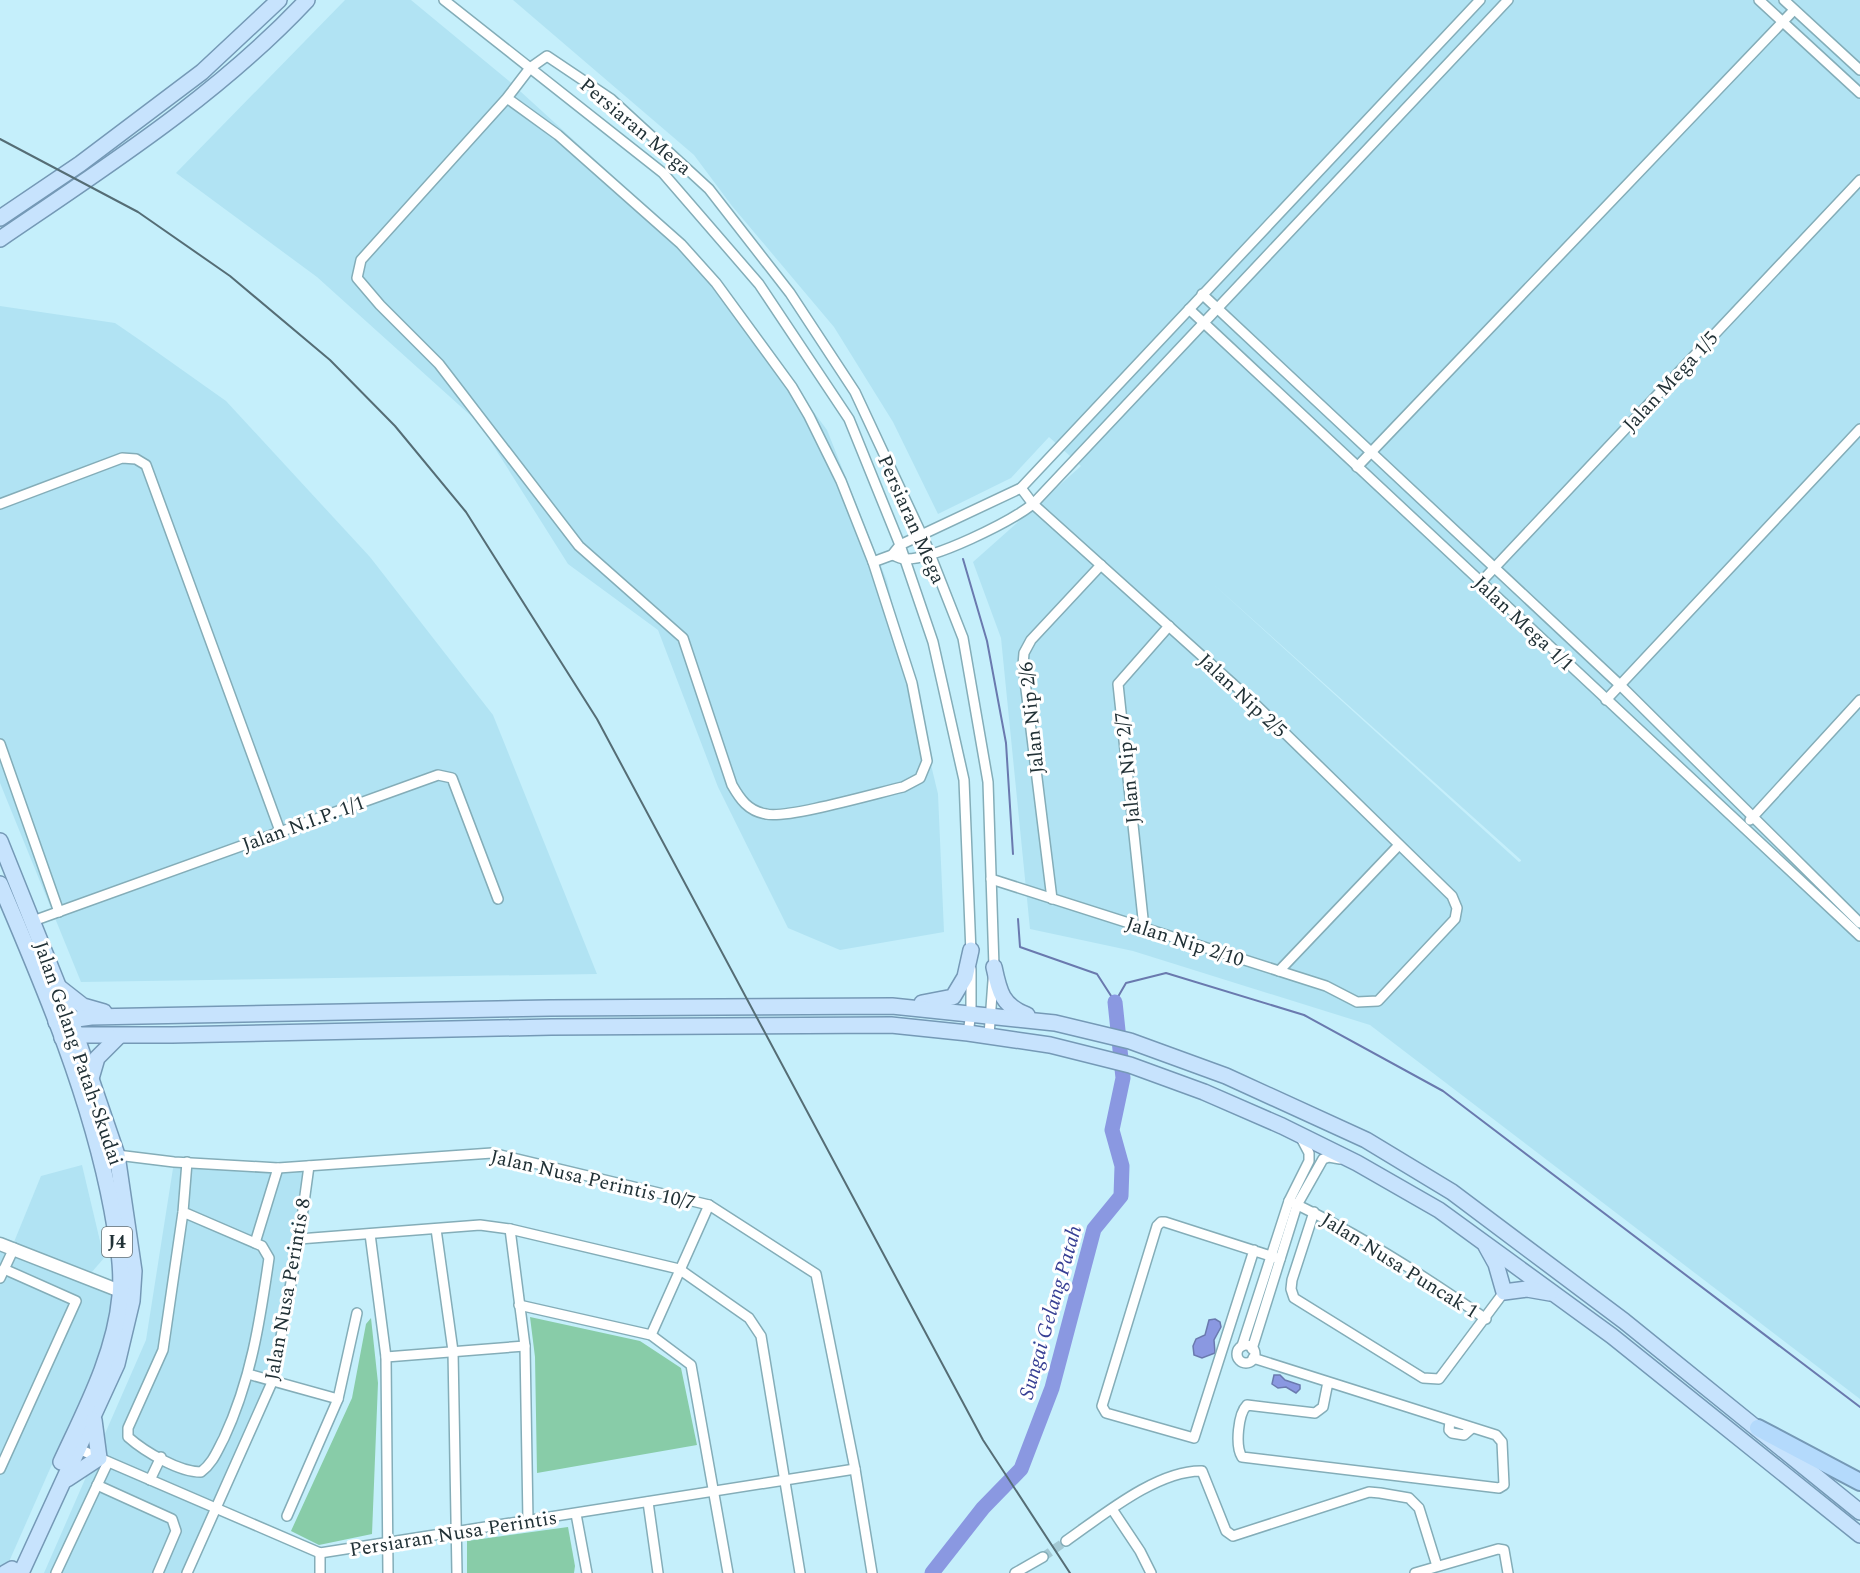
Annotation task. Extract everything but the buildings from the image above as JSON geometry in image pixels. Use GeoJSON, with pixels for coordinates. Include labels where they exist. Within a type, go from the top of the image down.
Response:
{"type":"FeatureCollection","features":[{"type":"Feature","properties":{"kind":"highway"},"geometry":{"type":"LineString","coordinates":[[1758,1428],[1860,1482]]}},
{"type":"Feature","properties":{"kind":"main road"},"geometry":{"type":"LineString","coordinates":[[0,218],[80,164],[202,72],[279,0]]}},
{"type":"Feature","properties":{"kind":"main road"},"geometry":{"type":"LineString","coordinates":[[0,238],[167,123],[238,66],[307,0]]}},
{"type":"Feature","properties":{"kind":"main road","name":"Jalan Gelang Patah-Skudai"},"geometry":{"type":"LineString","coordinates":[[0,841],[58,986],[62,1020]]}},
{"type":"Feature","properties":{"kind":"main road","name":"Jalan Gelang Patah-Skudai"},"geometry":{"type":"LineString","coordinates":[[0,884],[90,1082],[117,1155],[131,1240],[132,1301],[117,1364],[94,1417],[74,1447],[12,1572]]}},
{"type":"Feature","properties":{"kind":"main road"},"geometry":{"type":"LineString","coordinates":[[892,1006],[953,997],[965,976],[971,950]]}},
{"type":"Feature","properties":{"kind":"main road"},"geometry":{"type":"LineString","coordinates":[[994,967],[999,992],[1011,1009],[1055,1023],[1130,1041],[1226,1076],[1366,1140],[1443,1186],[1526,1245],[1758,1428],[1860,1512]]}},
{"type":"Feature","properties":{"kind":"main road"},"geometry":{"type":"LineString","coordinates":[[58,986],[83,1006],[118,1016]]}},
{"type":"Feature","properties":{"kind":"main road"},"geometry":{"type":"LineString","coordinates":[[62,1020],[118,1016],[550,1008],[892,1006],[991,1014],[1055,1023]]}},
{"type":"Feature","properties":{"kind":"main road"},"geometry":{"type":"LineString","coordinates":[[69,1036],[369,1029],[891,1025],[989,1035],[1050,1045],[1130,1065],[1204,1092],[1297,1134],[1357,1163],[1439,1210],[1612,1336],[1860,1535]]}},
{"type":"Feature","properties":{"kind":"main road","name":"Jalan Gelang Patah-Skudai"},"geometry":{"type":"LineString","coordinates":[[12,1572],[64,1482],[105,1361],[120,1291],[118,1247],[104,1169],[69,1036]]}},
{"type":"Feature","properties":{"kind":"main road"},"geometry":{"type":"LineString","coordinates":[[90,1082],[97,1058],[119,1036]]}},
{"type":"Feature","properties":{"kind":"main road"},"geometry":{"type":"LineString","coordinates":[[1483,1241],[1496,1264],[1504,1292],[1527,1289],[1554,1294]]}},
{"type":"Feature","properties":{"kind":"main road"},"geometry":{"type":"LineString","coordinates":[[64,1482],[104,1460],[94,1417]]}},
{"type":"Feature","properties":{"kind":"main road"},"geometry":{"type":"LineString","coordinates":[[1789,1478],[1860,1548]]}},
{"type":"Feature","properties":{"kind":"street"},"geometry":{"type":"LineString","coordinates":[[444,0],[530,68],[507,98],[361,260],[357,278],[380,305],[439,364],[579,546],[683,638],[732,785],[742,801],[751,809],[776,815],[903,787],[920,778],[927,761],[926,745],[912,683],[873,562],[841,481],[792,387],[716,283],[658,222],[558,135],[507,98]]}},
{"type":"Feature","properties":{"kind":"street"},"geometry":{"type":"LineString","coordinates":[[873,562],[891,555],[900,545],[922,537],[1021,488],[1480,0]]}},
{"type":"Feature","properties":{"kind":"street"},"geometry":{"type":"LineString","coordinates":[[891,555],[904,559],[930,555],[1016,517],[1033,504],[1508,0]]}},
{"type":"Feature","properties":{"kind":"street"},"geometry":{"type":"LineString","coordinates":[[1759,0],[1860,93]]}},
{"type":"Feature","properties":{"kind":"street"},"geometry":{"type":"LineString","coordinates":[[1784,0],[1858,64]]}},
{"type":"Feature","properties":{"kind":"street"},"geometry":{"type":"LineString","coordinates":[[1357,467],[1794,10]]}},
{"type":"Feature","properties":{"kind":"street","name":"Persiaran Mega"},"geometry":{"type":"LineString","coordinates":[[968,1033],[971,1013],[971,950],[964,780],[933,642],[900,545],[849,419],[759,284],[663,173],[530,68],[546,56],[554,59],[610,99],[710,189],[790,293],[855,392],[922,537],[963,638],[988,782],[994,967],[989,1035]]}},
{"type":"Feature","properties":{"kind":"street","name":"Jalan Mega 1/5"},"geometry":{"type":"LineString","coordinates":[[1481,582],[1860,180]]}},
{"type":"Feature","properties":{"kind":"street"},"geometry":{"type":"LineString","coordinates":[[1202,294],[1620,685],[1860,923]]}},
{"type":"Feature","properties":{"kind":"street","name":"Jalan Mega 1/1"},"geometry":{"type":"LineString","coordinates":[[1189,309],[1860,936]]}},
{"type":"Feature","properties":{"kind":"street"},"geometry":{"type":"LineString","coordinates":[[1606,700],[1860,429]]}},
{"type":"Feature","properties":{"kind":"street"},"geometry":{"type":"LineString","coordinates":[[0,504],[122,458],[136,459],[146,465],[279,831]]}},
{"type":"Feature","properties":{"kind":"street","name":"Jalan Nip 2/5"},"geometry":{"type":"LineString","coordinates":[[1021,488],[1033,504],[1252,701],[1452,896],[1457,908],[1455,919],[1378,1001]]}},
{"type":"Feature","properties":{"kind":"street","name":"Jalan Nip 2/6"},"geometry":{"type":"LineString","coordinates":[[1052,899],[1023,665],[1024,653],[1031,640],[1101,565]]}},
{"type":"Feature","properties":{"kind":"street","name":"Jalan Nip 2/7"},"geometry":{"type":"LineString","coordinates":[[1144,928],[1118,684],[1169,626]]}},
{"type":"Feature","properties":{"kind":"street"},"geometry":{"type":"LineString","coordinates":[[1744,828],[1860,700]]}},
{"type":"Feature","properties":{"kind":"street"},"geometry":{"type":"LineString","coordinates":[[0,744],[59,912]]}},
{"type":"Feature","properties":{"kind":"street","name":"Jalan N.I.P. 1/1"},"geometry":{"type":"LineString","coordinates":[[33,921],[438,775],[452,778],[498,898]]}},
{"type":"Feature","properties":{"kind":"street"},"geometry":{"type":"LineString","coordinates":[[1279,971],[1399,845]]}},
{"type":"Feature","properties":{"kind":"street","name":"Jalan Nip 2/10"},"geometry":{"type":"LineString","coordinates":[[991,879],[1326,986],[1357,1002],[1378,1001]]}},
{"type":"Feature","properties":{"kind":"street"},"geometry":{"type":"LineString","coordinates":[[1276,1257],[1253,1353],[1249,1363],[1240,1362],[1237,1353],[1242,1346],[1276,1257],[1309,1161],[1305,1143],[1297,1134]]}},
{"type":"Feature","properties":{"kind":"street","name":"Jalan Nusa Perintis 10/7"},"geometry":{"type":"LineString","coordinates":[[117,1155],[278,1168],[492,1153],[709,1205],[816,1274],[855,1469],[872,1573]]}},
{"type":"Feature","properties":{"kind":"street"},"geometry":{"type":"LineString","coordinates":[[1293,1203],[1323,1159],[1329,1157],[1357,1163]]}},
{"type":"Feature","properties":{"kind":"street"},"geometry":{"type":"LineString","coordinates":[[183,1212],[259,1244],[269,1258],[256,1345],[238,1407],[210,1465],[201,1472],[190,1472],[128,1437],[128,1428],[163,1350],[183,1212],[187,1162]]}},
{"type":"Feature","properties":{"kind":"street","name":"Jalan Nusa Perintis 8"},"geometry":{"type":"LineString","coordinates":[[187,1573],[273,1380],[299,1239],[309,1166]]}},
{"type":"Feature","properties":{"kind":"street"},"geometry":{"type":"LineString","coordinates":[[259,1244],[278,1168]]}},
{"type":"Feature","properties":{"kind":"street","name":"Jalan Nusa Puncak 1"},"geometry":{"type":"LineString","coordinates":[[1293,1203],[1314,1212],[1430,1280],[1486,1319]]}},
{"type":"Feature","properties":{"kind":"street"},"geometry":{"type":"LineString","coordinates":[[651,1335],[709,1205]]}},
{"type":"Feature","properties":{"kind":"street"},"geometry":{"type":"LineString","coordinates":[[1314,1212],[1292,1280],[1291,1289],[1294,1298],[1423,1378],[1439,1379],[1504,1292]]}},
{"type":"Feature","properties":{"kind":"street"},"geometry":{"type":"LineString","coordinates":[[1254,1250],[1194,1438],[1106,1413],[1101,1406],[1157,1226],[1161,1222],[1254,1250],[1276,1257]]}},
{"type":"Feature","properties":{"kind":"street"},"geometry":{"type":"LineString","coordinates":[[299,1239],[480,1226],[510,1229],[679,1269],[749,1318],[761,1336],[800,1573]]}},
{"type":"Feature","properties":{"kind":"street"},"geometry":{"type":"LineString","coordinates":[[436,1229],[453,1351],[457,1573]]}},
{"type":"Feature","properties":{"kind":"street"},"geometry":{"type":"LineString","coordinates":[[510,1229],[525,1346],[528,1521]]}},
{"type":"Feature","properties":{"kind":"street"},"geometry":{"type":"LineString","coordinates":[[370,1234],[386,1357],[388,1573]]}},
{"type":"Feature","properties":{"kind":"street"},"geometry":{"type":"LineString","coordinates":[[0,1244],[120,1291]]}},
{"type":"Feature","properties":{"kind":"street"},"geometry":{"type":"LineString","coordinates":[[0,1469],[76,1301],[2,1274],[14,1248]]}},
{"type":"Feature","properties":{"kind":"street"},"geometry":{"type":"LineString","coordinates":[[519,1305],[651,1335],[691,1365],[728,1573]]}},
{"type":"Feature","properties":{"kind":"street"},"geometry":{"type":"LineString","coordinates":[[287,1516],[338,1400],[357,1313]]}},
{"type":"Feature","properties":{"kind":"street"},"geometry":{"type":"LineString","coordinates":[[386,1357],[525,1346]]}},
{"type":"Feature","properties":{"kind":"street"},"geometry":{"type":"LineString","coordinates":[[1242,1346],[1253,1353],[1328,1382],[1450,1421],[1449,1430],[1452,1433],[1464,1435],[1472,1428],[1496,1435],[1502,1442],[1504,1485],[1499,1488],[1242,1457],[1238,1448],[1244,1407],[1252,1404],[1315,1413],[1323,1407],[1328,1382]]}},
{"type":"Feature","properties":{"kind":"street"},"geometry":{"type":"LineString","coordinates":[[248,1374],[338,1400]]}},
{"type":"Feature","properties":{"kind":"street","name":"Persiaran Nusa Perintis"},"geometry":{"type":"LineString","coordinates":[[74,1447],[320,1553],[855,1469]]}},
{"type":"Feature","properties":{"kind":"street"},"geometry":{"type":"LineString","coordinates":[[150,1480],[161,1457]]}},
{"type":"Feature","properties":{"kind":"street"},"geometry":{"type":"LineString","coordinates":[[57,1573],[97,1485],[104,1460]]}},
{"type":"Feature","properties":{"kind":"street"},"geometry":{"type":"LineString","coordinates":[[1066,1541],[1130,1495],[1190,1471],[1202,1472],[1226,1531],[1233,1536],[1369,1492],[1409,1498],[1419,1508],[1437,1566]]}},
{"type":"Feature","properties":{"kind":"street"},"geometry":{"type":"LineString","coordinates":[[97,1485],[172,1518],[176,1524],[176,1531],[158,1573]]}},
{"type":"Feature","properties":{"kind":"street"},"geometry":{"type":"LineString","coordinates":[[648,1502],[658,1573]]}},
{"type":"Feature","properties":{"kind":"street"},"geometry":{"type":"LineString","coordinates":[[1112,1509],[1140,1551],[1151,1573]]}},
{"type":"Feature","properties":{"kind":"street"},"geometry":{"type":"LineString","coordinates":[[576,1514],[587,1573]]}},
{"type":"Feature","properties":{"kind":"street"},"geometry":{"type":"LineString","coordinates":[[1415,1573],[1498,1549],[1504,1550],[1508,1573]]}},
{"type":"Feature","properties":{"kind":"street"},"geometry":{"type":"LineString","coordinates":[[320,1553],[320,1573]]}},
{"type":"Feature","properties":{"kind":"street"},"geometry":{"type":"LineString","coordinates":[[1015,1573],[1042,1557]]}},
{"type":"Feature","properties":{"kind":"shaded area"},"geometry":{"type":"Polygon","coordinates":[[[345,0],[411,0],[509,81],[693,249],[827,430],[887,581],[938,794],[944,932],[840,950],[788,928],[718,787],[658,630],[568,564],[479,423],[317,277],[176,173],[345,0]]]}},
{"type":"Feature","properties":{"kind":"shaded area"},"geometry":{"type":"Polygon","coordinates":[[[513,0],[1860,0],[1860,1399],[1370,1025],[1133,951],[1030,929],[1001,638],[973,562],[1081,466],[1049,437],[1011,478],[938,514],[893,422],[834,327],[732,206],[694,155],[513,0]],[[1212,583],[1519,862],[1521,860],[1212,583]]]}},
{"type":"Feature","properties":{"kind":"shaded area"},"geometry":{"type":"Polygon","coordinates":[[[0,306],[115,323],[226,401],[370,557],[493,715],[597,974],[81,982],[0,783],[0,306]]]}},
{"type":"Feature","properties":{"kind":"shaded area"},"geometry":{"type":"Polygon","coordinates":[[[174,1162],[304,1165],[270,1379],[183,1573],[44,1573],[146,1340],[174,1162]]]}},
{"type":"Feature","properties":{"kind":"shaded area"},"geometry":{"type":"Polygon","coordinates":[[[82,1165],[104,1258],[91,1273],[14,1242],[41,1176],[82,1165]]]}},
{"type":"Feature","properties":{"kind":"shaded area"},"geometry":{"type":"Polygon","coordinates":[[[0,1244],[113,1288],[106,1342],[4,1573],[0,1573],[0,1244]]]}},
{"type":"Feature","properties":{"kind":"green space"},"geometry":{"type":"Polygon","coordinates":[[[530,1317],[640,1341],[681,1368],[697,1445],[537,1473],[535,1357],[530,1317]]]}},
{"type":"Feature","properties":{"kind":"green space"},"geometry":{"type":"Polygon","coordinates":[[[371,1318],[378,1383],[372,1534],[319,1545],[291,1531],[352,1398],[366,1324],[371,1318]]]}},
{"type":"Feature","properties":{"kind":"green space"},"geometry":{"type":"Polygon","coordinates":[[[568,1527],[575,1566],[574,1573],[467,1573],[467,1541],[568,1527]]]}},
{"type":"Feature","properties":{"kind":"water"},"geometry":{"type":"Polygon","coordinates":[[[1215,1319],[1220,1322],[1221,1327],[1214,1340],[1215,1353],[1202,1358],[1194,1355],[1193,1346],[1196,1339],[1205,1335],[1209,1320],[1215,1319]]]}},
{"type":"Feature","properties":{"kind":"water"},"geometry":{"type":"Polygon","coordinates":[[[1274,1375],[1280,1375],[1285,1380],[1300,1385],[1300,1389],[1296,1393],[1286,1387],[1278,1388],[1272,1384],[1274,1375]]]}},
{"type":"Feature","properties":{"kind":"waterway"},"geometry":{"type":"LineString","coordinates":[[963,559],[987,641],[1006,743],[1013,854]]}},
{"type":"Feature","properties":{"kind":"waterway"},"geometry":{"type":"LineString","coordinates":[[1018,919],[1020,947],[1097,974],[1115,1002],[1126,983],[1166,973],[1304,1015],[1443,1091],[1860,1407]]}},
{"type":"Feature","properties":{"kind":"waterway","name":"Sungai Gelang Patah"},"geometry":{"type":"LineString","coordinates":[[932,1573],[983,1508],[1021,1469],[1052,1388],[1094,1229],[1121,1196],[1122,1166],[1112,1130],[1123,1078],[1115,1002]]}},
{"type":"Feature","properties":{"kind":"tunnel"},"geometry":{"type":"LineString","coordinates":[[1043,1557],[1066,1541]]}},
{"type":"Feature","properties":{"kind":"railway"},"geometry":{"type":"LineString","coordinates":[[0,139],[138,212],[230,276],[330,360],[395,426],[466,512],[597,719],[983,1440],[1070,1573]]}}]}
